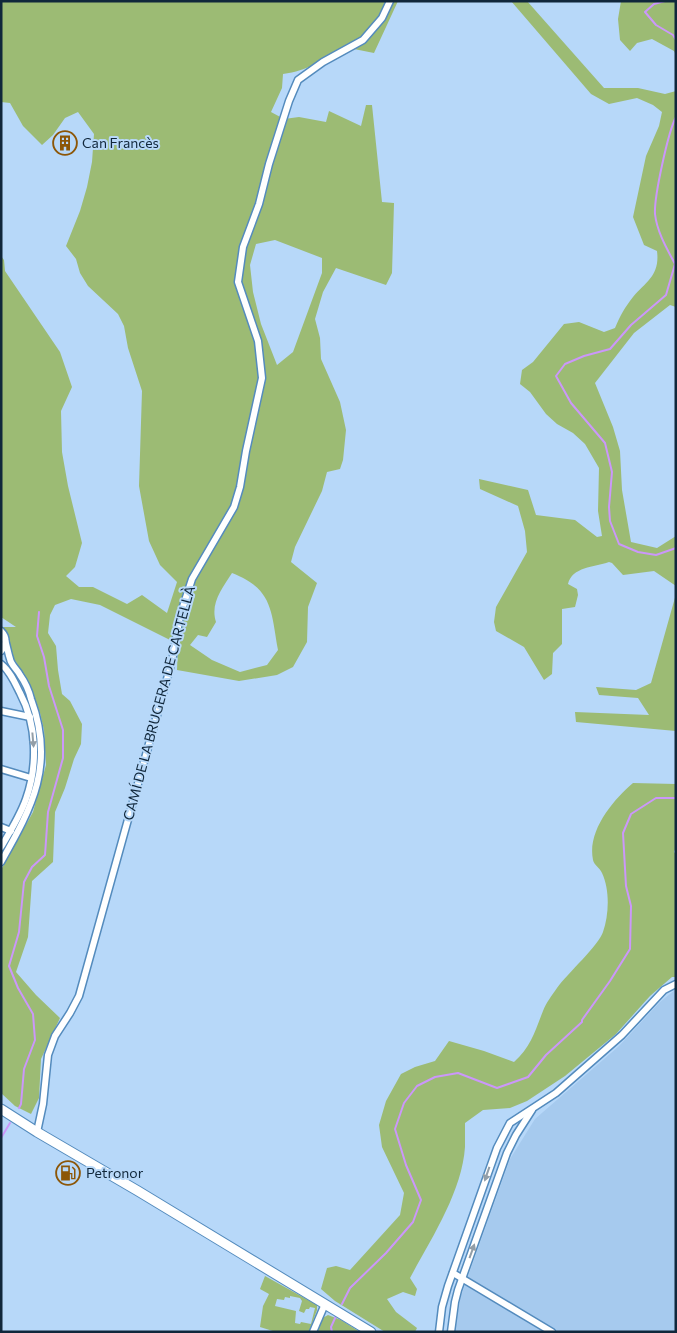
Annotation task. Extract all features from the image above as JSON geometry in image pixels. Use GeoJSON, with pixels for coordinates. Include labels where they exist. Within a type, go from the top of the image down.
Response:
{"type":"FeatureCollection","features":[{"type":"Feature","properties":{"kind":"main road"},"geometry":{"type":"LineString","coordinates":[[2,1110],[138,1190],[371,1332]]}},
{"type":"Feature","properties":{"kind":"street","name":"CAMÍ DE LA BRUGERA DE CARTELLÀ"},"geometry":{"type":"LineString","coordinates":[[37,1132],[43,1104],[48,1055],[55,1036],[79,996],[172,661],[180,616],[192,579],[234,507],[240,487],[262,378],[258,341],[238,282],[243,247],[259,204],[269,164],[289,101],[298,80],[323,62],[363,40],[382,18],[390,1]]}},
{"type":"Feature","properties":{"kind":"street"},"geometry":{"type":"LineString","coordinates":[[1,631],[10,660],[31,697],[39,721],[41,744],[40,776],[33,802],[22,826],[1,862]]}},
{"type":"Feature","properties":{"kind":"street"},"geometry":{"type":"LineString","coordinates":[[1,651],[4,648],[5,640]]}},
{"type":"Feature","properties":{"kind":"street"},"geometry":{"type":"LineString","coordinates":[[1,657],[10,660]]}},
{"type":"Feature","properties":{"kind":"street"},"geometry":{"type":"LineString","coordinates":[[1,664],[15,682],[24,700],[30,717],[34,750],[27,798],[1,847]]}},
{"type":"Feature","properties":{"kind":"street"},"geometry":{"type":"LineString","coordinates":[[1,711],[30,717]]}},
{"type":"Feature","properties":{"kind":"street"},"geometry":{"type":"LineString","coordinates":[[1,769],[31,778]]}},
{"type":"Feature","properties":{"kind":"street"},"geometry":{"type":"LineString","coordinates":[[1,827],[11,831]]}},
{"type":"Feature","properties":{"kind":"street"},"geometry":{"type":"LineString","coordinates":[[439,1332],[444,1300],[453,1273],[497,1148],[510,1123],[556,1093],[622,1035],[664,990],[676,984]]}},
{"type":"Feature","properties":{"kind":"street"},"geometry":{"type":"LineString","coordinates":[[451,1332],[454,1302],[507,1153],[519,1129],[532,1110]]}},
{"type":"Feature","properties":{"kind":"street"},"geometry":{"type":"LineString","coordinates":[[510,1123],[515,1124],[519,1129]]}},
{"type":"Feature","properties":{"kind":"street"},"geometry":{"type":"LineString","coordinates":[[453,1273],[552,1332]]}},
{"type":"Feature","properties":{"kind":"street"},"geometry":{"type":"LineString","coordinates":[[313,1332],[327,1306]]}},
{"type":"Feature","properties":{"kind":"shaded area"},"geometry":{"type":"Polygon","coordinates":[[[676,989],[676,1332],[454,1332],[461,1296],[510,1159],[535,1119],[619,1046],[660,1002],[676,989]]]}},
{"type":"Feature","properties":{"kind":"green space"},"geometry":{"type":"Polygon","coordinates":[[[1,1],[398,1],[374,53],[344,47],[307,68],[283,74],[282,88],[271,112],[284,119],[299,117],[326,122],[329,111],[361,126],[366,105],[372,105],[382,202],[394,203],[392,273],[386,285],[336,268],[323,292],[315,319],[320,338],[321,359],[340,402],[346,430],[343,460],[340,469],[327,472],[322,491],[295,547],[291,562],[317,583],[308,607],[307,642],[293,667],[277,675],[239,681],[177,670],[178,644],[100,605],[71,599],[55,605],[50,615],[48,633],[56,646],[62,694],[70,701],[82,724],[81,744],[55,812],[53,862],[32,881],[28,937],[16,972],[60,1018],[41,1059],[39,1098],[31,1114],[15,1106],[1,1093],[1,870],[33,812],[46,765],[44,730],[40,713],[28,681],[12,656],[8,636],[3,627],[16,627],[1,617],[1,256],[4,260],[5,271],[60,352],[72,387],[61,411],[62,452],[82,543],[75,567],[66,576],[79,587],[93,587],[127,604],[142,595],[167,613],[177,582],[160,565],[149,541],[139,486],[142,391],[128,348],[124,326],[118,314],[88,286],[80,273],[76,259],[66,246],[87,187],[92,162],[94,134],[78,112],[65,118],[53,135],[42,145],[23,126],[10,103],[1,102],[1,1]],[[275,240],[256,244],[250,265],[253,292],[261,324],[277,365],[293,352],[322,273],[322,258],[275,240]],[[232,573],[216,602],[216,622],[207,637],[198,635],[190,645],[212,660],[240,672],[267,665],[278,650],[274,624],[268,603],[263,594],[256,586],[232,573]]]}},
{"type":"Feature","properties":{"kind":"green space"},"geometry":{"type":"Polygon","coordinates":[[[511,1],[527,1],[604,88],[638,88],[665,94],[676,91],[676,307],[670,305],[634,333],[595,383],[613,427],[620,451],[622,490],[631,542],[657,548],[676,536],[676,586],[654,571],[623,575],[609,562],[584,568],[574,574],[568,584],[577,589],[578,595],[575,607],[562,609],[562,644],[553,653],[552,674],[544,680],[524,647],[496,631],[494,622],[496,607],[527,552],[525,531],[518,506],[480,489],[479,479],[528,490],[536,515],[575,520],[597,537],[602,536],[598,511],[599,468],[585,444],[546,414],[530,392],[520,384],[522,370],[533,362],[564,324],[579,322],[604,332],[615,328],[628,304],[648,282],[654,272],[657,251],[644,245],[633,217],[646,156],[659,126],[662,112],[653,105],[637,98],[609,104],[591,94],[511,1]]]}},
{"type":"Feature","properties":{"kind":"green space"},"geometry":{"type":"Polygon","coordinates":[[[621,1],[676,1],[676,55],[674,51],[652,39],[637,43],[630,51],[620,40],[618,19],[621,1]]]}},
{"type":"Feature","properties":{"kind":"green space"},"geometry":{"type":"Polygon","coordinates":[[[676,594],[676,731],[576,722],[575,712],[649,715],[638,698],[599,695],[596,687],[636,690],[651,683],[676,594]]]}},
{"type":"Feature","properties":{"kind":"green space"},"geometry":{"type":"Polygon","coordinates":[[[633,783],[676,784],[676,847],[674,852],[676,854],[676,977],[672,977],[650,996],[616,1034],[565,1076],[527,1101],[510,1108],[483,1110],[465,1123],[463,1164],[452,1198],[410,1278],[417,1289],[415,1296],[403,1292],[387,1299],[396,1312],[417,1328],[415,1332],[385,1332],[335,1301],[321,1289],[327,1268],[336,1266],[350,1270],[400,1215],[404,1193],[382,1147],[379,1125],[386,1101],[401,1074],[415,1067],[435,1061],[449,1041],[514,1062],[525,1051],[549,999],[596,944],[603,932],[607,910],[607,895],[605,880],[593,860],[594,838],[603,817],[610,807],[633,783]]]}},
{"type":"Feature","properties":{"kind":"green space"},"geometry":{"type":"Polygon","coordinates":[[[265,1276],[317,1305],[309,1332],[276,1332],[260,1327],[263,1306],[269,1294],[260,1289],[265,1276]],[[290,1296],[290,1298],[285,1297],[284,1300],[277,1299],[275,1306],[296,1311],[295,1323],[311,1324],[315,1308],[310,1307],[304,1313],[299,1311],[302,1301],[300,1298],[290,1296]]]}},
{"type":"Feature","properties":{"kind":"green space"},"geometry":{"type":"Polygon","coordinates":[[[328,1315],[341,1320],[360,1332],[318,1332],[317,1321],[328,1315]]]}},
{"type":"Feature","properties":{"kind":"waterway"},"geometry":{"type":"LineString","coordinates":[[665,1],[654,4],[645,12],[656,25],[673,35],[676,40]]}},
{"type":"Feature","properties":{"kind":"waterway"},"geometry":{"type":"LineString","coordinates":[[676,117],[666,150],[655,206],[658,227],[675,264],[666,295],[631,325],[610,349],[584,356],[565,364],[556,376],[571,403],[605,443],[612,472],[609,507],[610,521],[619,544],[638,552],[656,555],[676,548]]}},
{"type":"Feature","properties":{"kind":"waterway"},"geometry":{"type":"LineString","coordinates":[[19,1108],[24,1069],[35,1040],[33,1014],[18,988],[9,966],[19,932],[24,882],[32,867],[45,855],[48,812],[63,758],[63,730],[49,686],[44,657],[37,636],[39,612]]}},
{"type":"Feature","properties":{"kind":"waterway"},"geometry":{"type":"LineString","coordinates":[[342,1304],[350,1288],[386,1253],[413,1222],[421,1200],[406,1165],[395,1129],[404,1103],[417,1086],[435,1077],[458,1073],[497,1088],[528,1077],[546,1055],[582,1022],[630,949],[631,906],[626,886],[623,833],[631,814],[656,798],[676,798]]}},
{"type":"Feature","properties":{"kind":"waterway"},"geometry":{"type":"LineString","coordinates":[[1,1138],[10,1123]]}},
{"type":"Feature","properties":{"kind":"waterway"},"geometry":{"type":"LineString","coordinates":[[332,1332],[331,1327],[336,1316]]}},
{"type":"Feature","properties":{"kind":"place","name":"Can Francès"},"geometry":{"type":"Point","coordinates":[65,143]}},
{"type":"Feature","properties":{"kind":"place","name":"Petronor"},"geometry":{"type":"Point","coordinates":[68,1173]}}]}
